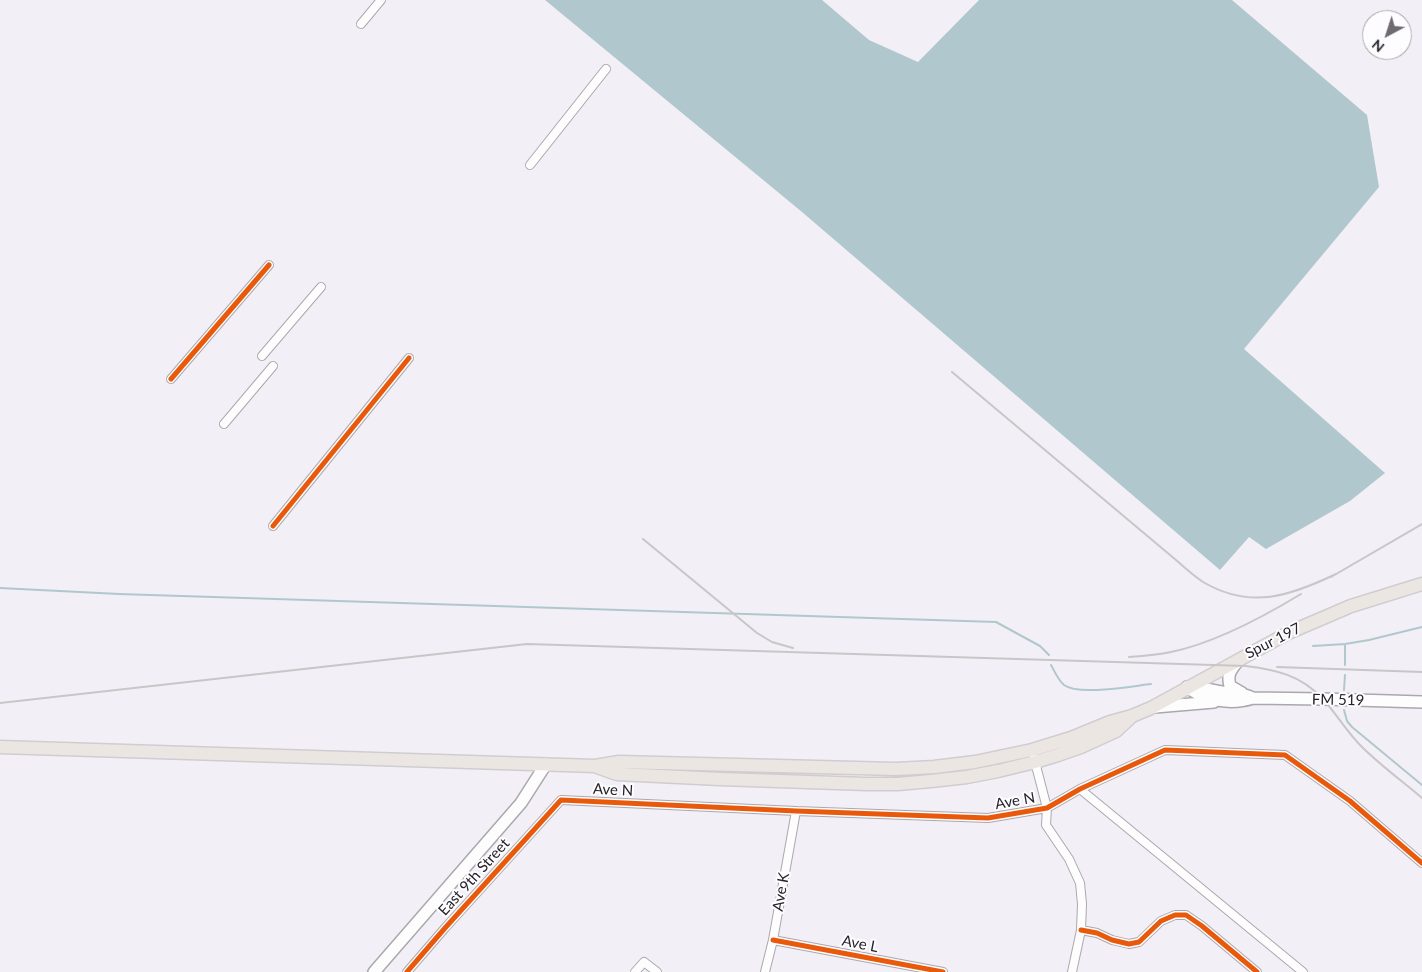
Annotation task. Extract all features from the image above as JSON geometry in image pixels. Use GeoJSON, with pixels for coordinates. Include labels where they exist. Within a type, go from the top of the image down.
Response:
{"type":"FeatureCollection","features":[{"type":"Feature","properties":{"kind":"main road","name":"Spur 197"},"geometry":{"type":"LineString","coordinates":[[0,747],[595,766],[619,762],[910,769],[1034,756],[1110,722],[1151,708],[1288,633],[1350,606],[1422,584]]}},
{"type":"Feature","properties":{"kind":"main road"},"geometry":{"type":"LineString","coordinates":[[1241,658],[1231,669],[1228,680],[1230,686],[1248,696]]}},
{"type":"Feature","properties":{"kind":"main road","name":"FM 519"},"geometry":{"type":"LineString","coordinates":[[1187,687],[1203,696],[1222,701],[1243,702],[1248,696]]}},
{"type":"Feature","properties":{"kind":"main road","name":"FM 519"},"geometry":{"type":"LineString","coordinates":[[1187,687],[1200,687],[1248,696],[1422,702]]}},
{"type":"Feature","properties":{"kind":"main road"},"geometry":{"type":"LineString","coordinates":[[1151,708],[1222,701]]}},
{"type":"Feature","properties":{"kind":"main road"},"geometry":{"type":"LineString","coordinates":[[374,972],[521,803],[546,764]]}},
{"type":"Feature","properties":{"kind":"street"},"geometry":{"type":"LineString","coordinates":[[361,24],[381,0]]}},
{"type":"Feature","properties":{"kind":"street"},"geometry":{"type":"LineString","coordinates":[[530,165],[606,69]]}},
{"type":"Feature","properties":{"kind":"street"},"geometry":{"type":"LineString","coordinates":[[171,379],[269,265]]}},
{"type":"Feature","properties":{"kind":"street"},"geometry":{"type":"LineString","coordinates":[[262,356],[321,287]]}},
{"type":"Feature","properties":{"kind":"street"},"geometry":{"type":"LineString","coordinates":[[273,526],[409,358]]}},
{"type":"Feature","properties":{"kind":"street"},"geometry":{"type":"LineString","coordinates":[[224,424],[273,366]]}},
{"type":"Feature","properties":{"kind":"street","name":"Ave N"},"geometry":{"type":"LineString","coordinates":[[561,800],[988,818],[1047,808],[1080,788],[1165,750],[1285,755],[1350,801],[1422,863]]}},
{"type":"Feature","properties":{"kind":"street"},"geometry":{"type":"LineString","coordinates":[[1034,756],[1047,808],[1046,825],[1069,859],[1080,883],[1082,904],[1081,930],[1072,972]]}},
{"type":"Feature","properties":{"kind":"street"},"geometry":{"type":"LineString","coordinates":[[1080,788],[1303,972]]}},
{"type":"Feature","properties":{"kind":"street","name":"East 9th Street"},"geometry":{"type":"LineString","coordinates":[[407,972],[561,800]]}},
{"type":"Feature","properties":{"kind":"street","name":"Ave K"},"geometry":{"type":"LineString","coordinates":[[765,972],[773,940],[796,811]]}},
{"type":"Feature","properties":{"kind":"street"},"geometry":{"type":"LineString","coordinates":[[1081,930],[1097,933],[1112,940],[1129,944],[1139,942],[1161,921],[1175,915],[1186,915],[1257,972]]}},
{"type":"Feature","properties":{"kind":"street","name":"Ave L"},"geometry":{"type":"LineString","coordinates":[[773,940],[943,972]]}},
{"type":"Feature","properties":{"kind":"street"},"geometry":{"type":"LineString","coordinates":[[635,972],[644,962],[657,972]]}},
{"type":"Feature","properties":{"kind":"water"},"geometry":{"type":"Polygon","coordinates":[[[545,0],[822,0],[869,40],[918,62],[979,0],[1232,0],[1367,115],[1379,187],[1244,349],[1385,473],[1350,501],[1266,549],[1249,537],[1220,570],[802,212],[545,0]]]}},
{"type":"Feature","properties":{"kind":"waterway"},"geometry":{"type":"LineString","coordinates":[[0,588],[119,594],[996,622],[1040,646],[1049,655]]}},
{"type":"Feature","properties":{"kind":"waterway"},"geometry":{"type":"LineString","coordinates":[[1313,646],[1369,640],[1422,627]]}},
{"type":"Feature","properties":{"kind":"waterway"},"geometry":{"type":"LineString","coordinates":[[1345,645],[1345,665]]}},
{"type":"Feature","properties":{"kind":"waterway"},"geometry":{"type":"LineString","coordinates":[[1051,665],[1064,685],[1081,690],[1151,684]]}},
{"type":"Feature","properties":{"kind":"waterway"},"geometry":{"type":"LineString","coordinates":[[1344,690],[1345,675]]}},
{"type":"Feature","properties":{"kind":"waterway"},"geometry":{"type":"LineString","coordinates":[[1344,710],[1347,721],[1352,727],[1422,785]]}},
{"type":"Feature","properties":{"kind":"railway"},"geometry":{"type":"LineString","coordinates":[[952,372],[1203,582],[1221,591],[1254,598],[1286,594],[1336,574]]}},
{"type":"Feature","properties":{"kind":"railway"},"geometry":{"type":"LineString","coordinates":[[1331,577],[1422,524]]}},
{"type":"Feature","properties":{"kind":"railway"},"geometry":{"type":"LineString","coordinates":[[643,539],[757,633],[772,642],[793,648]]}},
{"type":"Feature","properties":{"kind":"railway"},"geometry":{"type":"LineString","coordinates":[[1129,657],[1166,653],[1205,642],[1255,620],[1301,594]]}},
{"type":"Feature","properties":{"kind":"railway"},"geometry":{"type":"LineString","coordinates":[[0,703],[527,644],[1246,666],[1268,669],[1287,675],[1314,690],[1361,746],[1422,798]]}},
{"type":"Feature","properties":{"kind":"railway"},"geometry":{"type":"LineString","coordinates":[[1277,667],[1422,672]]}},
{"type":"Feature","properties":{"kind":"cycle path"},"geometry":{"type":"LineString","coordinates":[[171,379],[269,265]]}},
{"type":"Feature","properties":{"kind":"cycle path"},"geometry":{"type":"LineString","coordinates":[[273,526],[409,358]]}},
{"type":"Feature","properties":{"kind":"cycle path"},"geometry":{"type":"LineString","coordinates":[[407,972],[561,800],[988,818],[1047,808],[1080,789],[1165,750],[1285,755],[1350,801],[1422,863]]}},
{"type":"Feature","properties":{"kind":"cycle path"},"geometry":{"type":"LineString","coordinates":[[1081,930],[1097,933],[1112,940],[1129,944],[1139,942],[1161,921],[1175,915],[1186,915],[1257,972]]}},
{"type":"Feature","properties":{"kind":"cycle path"},"geometry":{"type":"LineString","coordinates":[[773,940],[943,972]]}}]}
